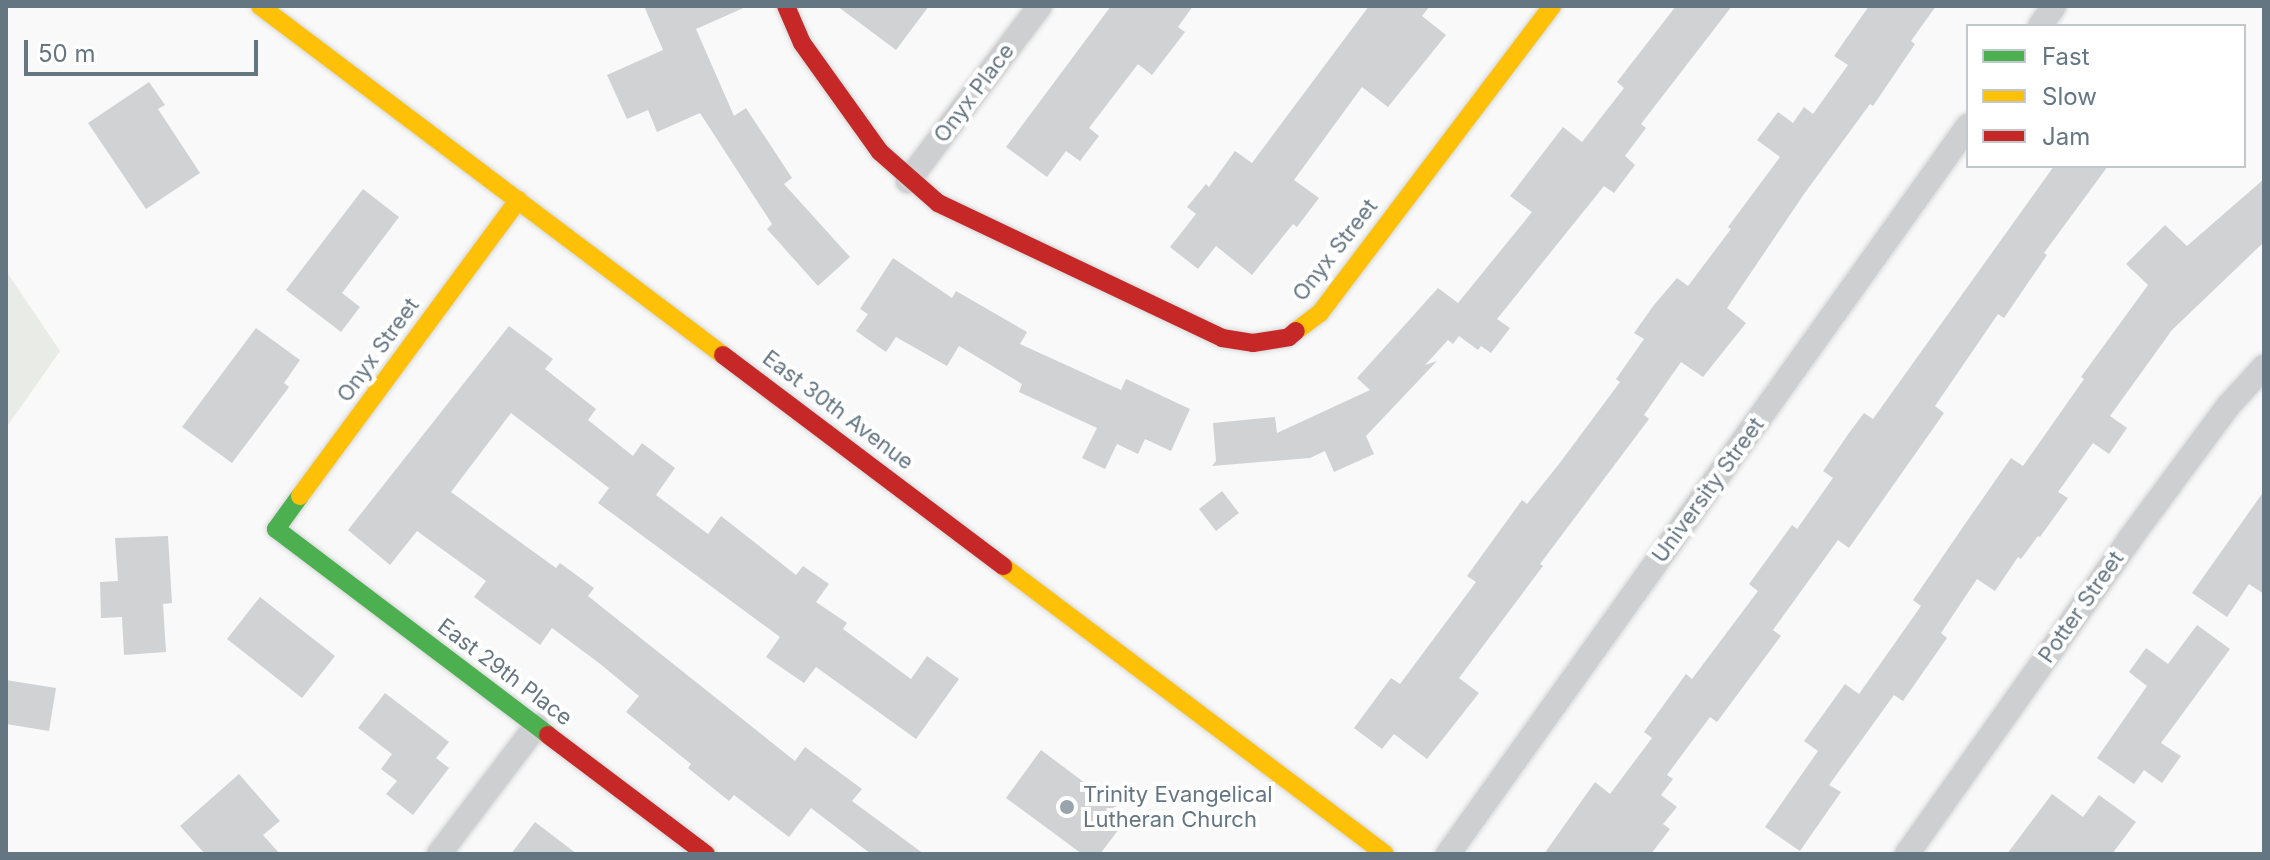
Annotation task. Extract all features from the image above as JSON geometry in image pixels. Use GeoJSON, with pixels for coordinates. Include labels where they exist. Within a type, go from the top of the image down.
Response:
{"type":"FeatureCollection","features":[{"type":"Feature","properties":{"kind":"street","name":"East 30th Avenue"},"geometry":{"type":"LineString","coordinates":[[260,6],[1385,854]]}},
{"type":"Feature","properties":{"kind":"street","name":"Onyx Street"},"geometry":{"type":"LineString","coordinates":[[786,6],[802,43],[880,152],[908,181],[938,203],[1222,338],[1253,343],[1289,337],[1320,313],[1552,6]]}},
{"type":"Feature","properties":{"kind":"street","name":"Onyx Place"},"geometry":{"type":"LineString","coordinates":[[908,181],[1040,6]]}},
{"type":"Feature","properties":{"kind":"street"},"geometry":{"type":"LineString","coordinates":[[2041,24],[2054,6]]}},
{"type":"Feature","properties":{"kind":"street","name":"University Street"},"geometry":{"type":"LineString","coordinates":[[1448,854],[1966,129]]}},
{"type":"Feature","properties":{"kind":"street","name":"Onyx Street"},"geometry":{"type":"LineString","coordinates":[[276,529],[518,200]]}},
{"type":"Feature","properties":{"kind":"street","name":"Potter Street"},"geometry":{"type":"LineString","coordinates":[[1907,854],[2129,540],[2229,405],[2264,367]]}},
{"type":"Feature","properties":{"kind":"street","name":"East 29th Place"},"geometry":{"type":"LineString","coordinates":[[276,529],[706,854]]}},
{"type":"Feature","properties":{"kind":"street"},"geometry":{"type":"LineString","coordinates":[[439,854],[536,726]]}},
{"type":"Feature","properties":{"kind":"shaded area"},"geometry":{"type":"Polygon","coordinates":[[[6,271],[60,351],[6,428],[6,271]]]}},
{"type":"Feature","properties":{"kind":"building"},"geometry":{"type":"Polygon","coordinates":[[[644,6],[748,6],[696,29],[734,116],[746,108],[792,178],[784,184],[850,257],[818,286],[767,229],[772,224],[700,113],[657,132],[648,110],[627,119],[607,75],[663,50],[644,6]]]}},
{"type":"Feature","properties":{"kind":"building"},"geometry":{"type":"Polygon","coordinates":[[[837,6],[929,6],[896,50],[837,6]]]}},
{"type":"Feature","properties":{"kind":"building"},"geometry":{"type":"Polygon","coordinates":[[[1111,6],[1193,6],[1178,27],[1185,32],[1152,75],[1138,64],[1089,128],[1099,136],[1080,161],[1066,151],[1047,177],[1006,147],[1111,6]]]}},
{"type":"Feature","properties":{"kind":"building"},"geometry":{"type":"Polygon","coordinates":[[[1369,6],[1430,6],[1422,16],[1446,35],[1388,107],[1362,87],[1294,180],[1319,198],[1297,227],[1293,224],[1252,275],[1216,246],[1198,269],[1170,247],[1196,214],[1187,207],[1206,184],[1209,187],[1235,151],[1252,163],[1369,6]]]}},
{"type":"Feature","properties":{"kind":"building"},"geometry":{"type":"Polygon","coordinates":[[[1676,6],[1732,6],[1641,124],[1646,128],[1625,156],[1635,165],[1614,193],[1604,186],[1497,319],[1510,328],[1491,353],[1481,346],[1478,350],[1459,336],[1453,344],[1448,340],[1425,365],[1437,361],[1366,436],[1374,454],[1334,472],[1325,451],[1310,458],[1212,466],[1216,461],[1213,423],[1275,417],[1277,433],[1370,390],[1357,378],[1438,288],[1458,303],[1532,212],[1510,196],[1563,127],[1582,142],[1624,88],[1617,82],[1676,6]]]}},
{"type":"Feature","properties":{"kind":"building"},"geometry":{"type":"Polygon","coordinates":[[[1869,6],[1936,6],[1911,41],[1915,44],[1873,106],[1870,104],[1804,194],[1727,308],[1746,323],[1703,377],[1681,362],[1644,415],[1649,419],[1459,678],[1479,693],[1427,759],[1394,734],[1382,749],[1354,728],[1391,678],[1400,684],[1476,582],[1467,576],[1522,500],[1527,504],[1620,382],[1616,379],[1644,339],[1634,333],[1654,305],[1677,278],[1688,286],[1731,229],[1728,227],[1780,157],[1757,140],[1778,112],[1793,123],[1804,107],[1813,114],[1848,65],[1834,56],[1869,6]]]}},
{"type":"Feature","properties":{"kind":"building"},"geometry":{"type":"Polygon","coordinates":[[[149,82],[165,105],[158,109],[200,173],[146,209],[88,123],[149,82]]]}},
{"type":"Feature","properties":{"kind":"building"},"geometry":{"type":"Polygon","coordinates":[[[2053,168],[2107,168],[2044,253],[2047,255],[2004,318],[1998,314],[1935,406],[1944,413],[1849,548],[1838,540],[1773,630],[1781,636],[1717,722],[1710,717],[1667,775],[1673,779],[1661,795],[1677,807],[1663,824],[1670,829],[1651,854],[1544,854],[1595,782],[1610,794],[1652,738],[1644,732],[1686,674],[1692,679],[1758,591],[1749,584],[1792,525],[1797,529],[1833,478],[1823,471],[1849,433],[1864,413],[1873,419],[2053,168]]]}},
{"type":"Feature","properties":{"kind":"building"},"geometry":{"type":"Polygon","coordinates":[[[2264,179],[2264,242],[2172,330],[2110,416],[2127,428],[2109,454],[2093,443],[2058,492],[2068,498],[2040,537],[2021,559],[2018,557],[1995,591],[1977,579],[1941,633],[1947,638],[1903,701],[1894,695],[1829,785],[1841,792],[1800,851],[1765,827],[1818,751],[1804,741],[1845,684],[1859,694],[1921,606],[1913,600],[2011,458],[2023,466],[2084,379],[2081,377],[2148,285],[2126,264],[2165,225],[2187,246],[2264,179]]]}},
{"type":"Feature","properties":{"kind":"building"},"geometry":{"type":"Polygon","coordinates":[[[363,189],[399,217],[342,293],[360,307],[341,332],[286,290],[363,189]]]}},
{"type":"Feature","properties":{"kind":"building"},"geometry":{"type":"Polygon","coordinates":[[[893,258],[952,298],[956,291],[1027,332],[1020,344],[1121,390],[1126,379],[1190,409],[1171,451],[1145,439],[1138,454],[1117,444],[1105,469],[1082,458],[1097,428],[1019,392],[1022,384],[959,346],[947,366],[896,337],[886,352],[856,331],[868,314],[860,309],[893,258]]]}},
{"type":"Feature","properties":{"kind":"building"},"geometry":{"type":"Polygon","coordinates":[[[509,326],[553,359],[545,369],[596,409],[588,420],[633,456],[642,443],[675,468],[656,495],[708,534],[721,516],[796,575],[803,566],[829,584],[816,602],[847,623],[843,629],[911,679],[927,656],[959,679],[916,739],[816,667],[804,683],[766,657],[780,637],[598,503],[609,488],[511,413],[451,492],[556,568],[560,563],[594,588],[588,596],[795,761],[805,747],[862,789],[852,801],[924,854],[871,854],[811,808],[789,837],[734,795],[729,801],[688,768],[691,764],[626,712],[639,696],[599,663],[552,628],[540,645],[474,597],[486,581],[417,531],[390,565],[348,530],[509,326]]]}},
{"type":"Feature","properties":{"kind":"building"},"geometry":{"type":"Polygon","coordinates":[[[256,328],[300,360],[284,383],[289,387],[232,463],[182,427],[256,328]]]}},
{"type":"Feature","properties":{"kind":"building"},"geometry":{"type":"Polygon","coordinates":[[[1222,491],[1239,513],[1216,531],[1199,509],[1222,491]]]}},
{"type":"Feature","properties":{"kind":"building"},"geometry":{"type":"Polygon","coordinates":[[[2264,491],[2264,594],[2249,584],[2227,617],[2192,593],[2264,491]]]}},
{"type":"Feature","properties":{"kind":"building"},"geometry":{"type":"Polygon","coordinates":[[[168,536],[172,603],[163,604],[166,652],[124,655],[122,617],[101,618],[100,582],[118,581],[115,538],[168,536]]]}},
{"type":"Feature","properties":{"kind":"building"},"geometry":{"type":"Polygon","coordinates":[[[260,597],[335,656],[302,698],[227,639],[260,597]]]}},
{"type":"Feature","properties":{"kind":"building"},"geometry":{"type":"Polygon","coordinates":[[[2197,625],[2230,649],[2161,743],[2181,756],[2162,783],[2144,770],[2134,784],[2097,758],[2147,686],[2129,672],[2146,648],[2168,664],[2197,625]]]}},
{"type":"Feature","properties":{"kind":"building"},"geometry":{"type":"Polygon","coordinates":[[[6,680],[56,688],[49,731],[6,724],[6,680]]]}},
{"type":"Feature","properties":{"kind":"building"},"geometry":{"type":"Polygon","coordinates":[[[385,693],[449,742],[436,758],[449,768],[413,815],[386,794],[397,781],[381,769],[392,754],[358,728],[385,693]]]}},
{"type":"Feature","properties":{"kind":"building","name":"Trinity Evangelical Lutheran Church"},"geometry":{"type":"Polygon","coordinates":[[[1041,750],[1129,816],[1100,854],[1082,854],[1006,798],[1041,750]]]}},
{"type":"Feature","properties":{"kind":"building"},"geometry":{"type":"Polygon","coordinates":[[[239,774],[280,821],[263,835],[280,854],[205,854],[180,826],[239,774]]]}},
{"type":"Feature","properties":{"kind":"building"},"geometry":{"type":"Polygon","coordinates":[[[2052,794],[2083,817],[2099,795],[2136,822],[2112,854],[2007,854],[2052,794]]]}},
{"type":"Feature","properties":{"kind":"building"},"geometry":{"type":"Polygon","coordinates":[[[535,822],[577,854],[511,854],[535,822]]]}},
{"type":"Feature","properties":{"kind":"traffic: fast"},"geometry":{"type":"LineString","coordinates":[[300,496],[276,529],[548,735]]}},
{"type":"Feature","properties":{"kind":"traffic: slow"},"geometry":{"type":"LineString","coordinates":[[260,6],[723,355]]}},
{"type":"Feature","properties":{"kind":"traffic: slow"},"geometry":{"type":"LineString","coordinates":[[1296,331],[1320,313],[1552,6]]}},
{"type":"Feature","properties":{"kind":"traffic: slow"},"geometry":{"type":"LineString","coordinates":[[300,496],[518,200]]}},
{"type":"Feature","properties":{"kind":"traffic: slow"},"geometry":{"type":"LineString","coordinates":[[1003,566],[1385,854]]}},
{"type":"Feature","properties":{"kind":"traffic: jam"},"geometry":{"type":"LineString","coordinates":[[786,6],[802,43],[880,152],[938,203],[1222,338],[1253,343],[1289,337],[1296,331]]}},
{"type":"Feature","properties":{"kind":"traffic: jam"},"geometry":{"type":"LineString","coordinates":[[723,355],[1003,566]]}},
{"type":"Feature","properties":{"kind":"traffic: jam"},"geometry":{"type":"LineString","coordinates":[[548,735],[706,854]]}},
{"type":"Feature","properties":{"kind":"place","name":"Trinity Evangelical Lutheran Church"},"geometry":{"type":"Point","coordinates":[1067,807]}}]}
